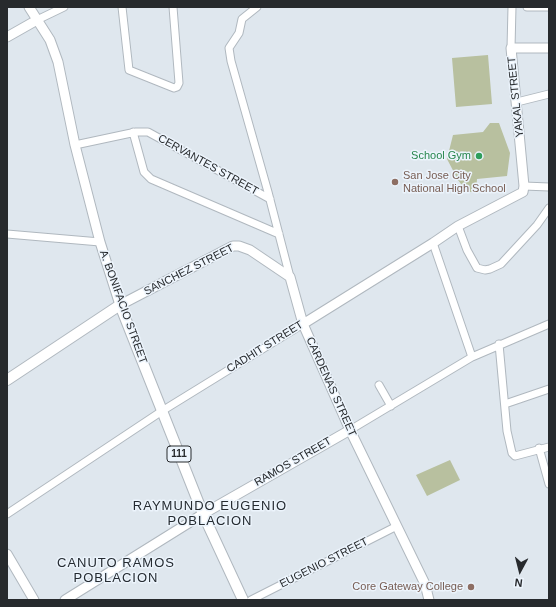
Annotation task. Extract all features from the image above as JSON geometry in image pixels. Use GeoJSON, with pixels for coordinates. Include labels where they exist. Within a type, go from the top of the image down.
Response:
{"type":"FeatureCollection","features":[{"type":"Feature","properties":{"kind":"main road","name":"SANCHEZ STREET"},"geometry":{"type":"LineString","coordinates":[[7,380],[120,305]]}},
{"type":"Feature","properties":{"kind":"main road","name":"A. BONIFACIO STREET"},"geometry":{"type":"LineString","coordinates":[[120,305],[203,514],[243,600]]}},
{"type":"Feature","properties":{"kind":"street","name":"A. BONIFACIO STREET"},"geometry":{"type":"LineString","coordinates":[[29,7],[50,40],[58,62],[75,145],[100,242],[120,305]]}},
{"type":"Feature","properties":{"kind":"street"},"geometry":{"type":"LineString","coordinates":[[7,37],[64,7]]}},
{"type":"Feature","properties":{"kind":"street"},"geometry":{"type":"LineString","coordinates":[[122,7],[129,70],[174,88],[177,87],[179,83],[173,7]]}},
{"type":"Feature","properties":{"kind":"street","name":"CARDENAS STREET"},"geometry":{"type":"LineString","coordinates":[[257,7],[242,19],[239,33],[229,48],[231,61],[303,324],[350,430],[425,584],[428,600]]}},
{"type":"Feature","properties":{"kind":"street","name":"YAKAL STREET"},"geometry":{"type":"LineString","coordinates":[[512,7],[511,48],[524,186]]}},
{"type":"Feature","properties":{"kind":"street"},"geometry":{"type":"LineString","coordinates":[[526,7],[549,8]]}},
{"type":"Feature","properties":{"kind":"street"},"geometry":{"type":"LineString","coordinates":[[511,48],[549,48]]}},
{"type":"Feature","properties":{"kind":"street"},"geometry":{"type":"LineString","coordinates":[[517,102],[549,94]]}},
{"type":"Feature","properties":{"kind":"street"},"geometry":{"type":"LineString","coordinates":[[133,132],[144,172],[151,179],[279,234]]}},
{"type":"Feature","properties":{"kind":"street","name":"CERVANTES STREET"},"geometry":{"type":"LineString","coordinates":[[75,145],[133,132],[142,132],[154,135],[270,200]]}},
{"type":"Feature","properties":{"kind":"street"},"geometry":{"type":"LineString","coordinates":[[524,186],[549,187]]}},
{"type":"Feature","properties":{"kind":"street","name":"CADHIT STREET"},"geometry":{"type":"LineString","coordinates":[[7,514],[162,411],[434,243],[458,226],[522,192],[524,186]]}},
{"type":"Feature","properties":{"kind":"street"},"geometry":{"type":"LineString","coordinates":[[458,226],[467,250],[477,268],[485,270],[501,264],[537,225],[549,208]]}},
{"type":"Feature","properties":{"kind":"street"},"geometry":{"type":"LineString","coordinates":[[7,234],[100,242]]}},
{"type":"Feature","properties":{"kind":"street"},"geometry":{"type":"LineString","coordinates":[[434,243],[472,357]]}},
{"type":"Feature","properties":{"kind":"street","name":"SANCHEZ STREET"},"geometry":{"type":"LineString","coordinates":[[120,305],[232,246],[245,247],[290,277]]}},
{"type":"Feature","properties":{"kind":"street","name":"RAMOS STREET"},"geometry":{"type":"LineString","coordinates":[[65,600],[203,514],[350,430],[472,357],[499,344],[549,324]]}},
{"type":"Feature","properties":{"kind":"street"},"geometry":{"type":"LineString","coordinates":[[499,344],[507,431],[512,453],[515,456],[539,448],[549,447]]}},
{"type":"Feature","properties":{"kind":"street"},"geometry":{"type":"LineString","coordinates":[[379,384],[391,406]]}},
{"type":"Feature","properties":{"kind":"street"},"geometry":{"type":"LineString","coordinates":[[505,404],[549,389]]}},
{"type":"Feature","properties":{"kind":"street"},"geometry":{"type":"LineString","coordinates":[[539,448],[549,484]]}},
{"type":"Feature","properties":{"kind":"street","name":"EUGENIO STREET"},"geometry":{"type":"LineString","coordinates":[[251,600],[397,526]]}},
{"type":"Feature","properties":{"kind":"street"},"geometry":{"type":"LineString","coordinates":[[7,554],[34,600]]}},
{"type":"Feature","properties":{"kind":"green space"},"geometry":{"type":"Polygon","coordinates":[[[488,55],[492,104],[456,107],[452,58],[488,55]]]}},
{"type":"Feature","properties":{"kind":"green space","name":"School Gym"},"geometry":{"type":"Polygon","coordinates":[[[490,123],[499,123],[510,153],[507,176],[477,179],[476,192],[467,192],[458,180],[447,159],[453,135],[483,132],[490,123]]]}},
{"type":"Feature","properties":{"kind":"green space"},"geometry":{"type":"Polygon","coordinates":[[[450,460],[460,480],[427,496],[416,475],[450,460]]]}},
{"type":"Feature","properties":{"kind":"place","name":"School Gym"},"geometry":{"type":"Point","coordinates":[479,156]}},
{"type":"Feature","properties":{"kind":"place","name":"San Jose City National High School"},"geometry":{"type":"Point","coordinates":[395,182]}},
{"type":"Feature","properties":{"kind":"place","name":"Core Gateway College"},"geometry":{"type":"Point","coordinates":[471,587]}},
{"type":"Feature","properties":{"kind":"district","name":"RAYMUNDO EUGENIO POBLACION"},"geometry":{"type":"Point","coordinates":[210,514]}},
{"type":"Feature","properties":{"kind":"district","name":"CANUTO RAMOS POBLACION"},"geometry":{"type":"Point","coordinates":[116,570]}}]}
